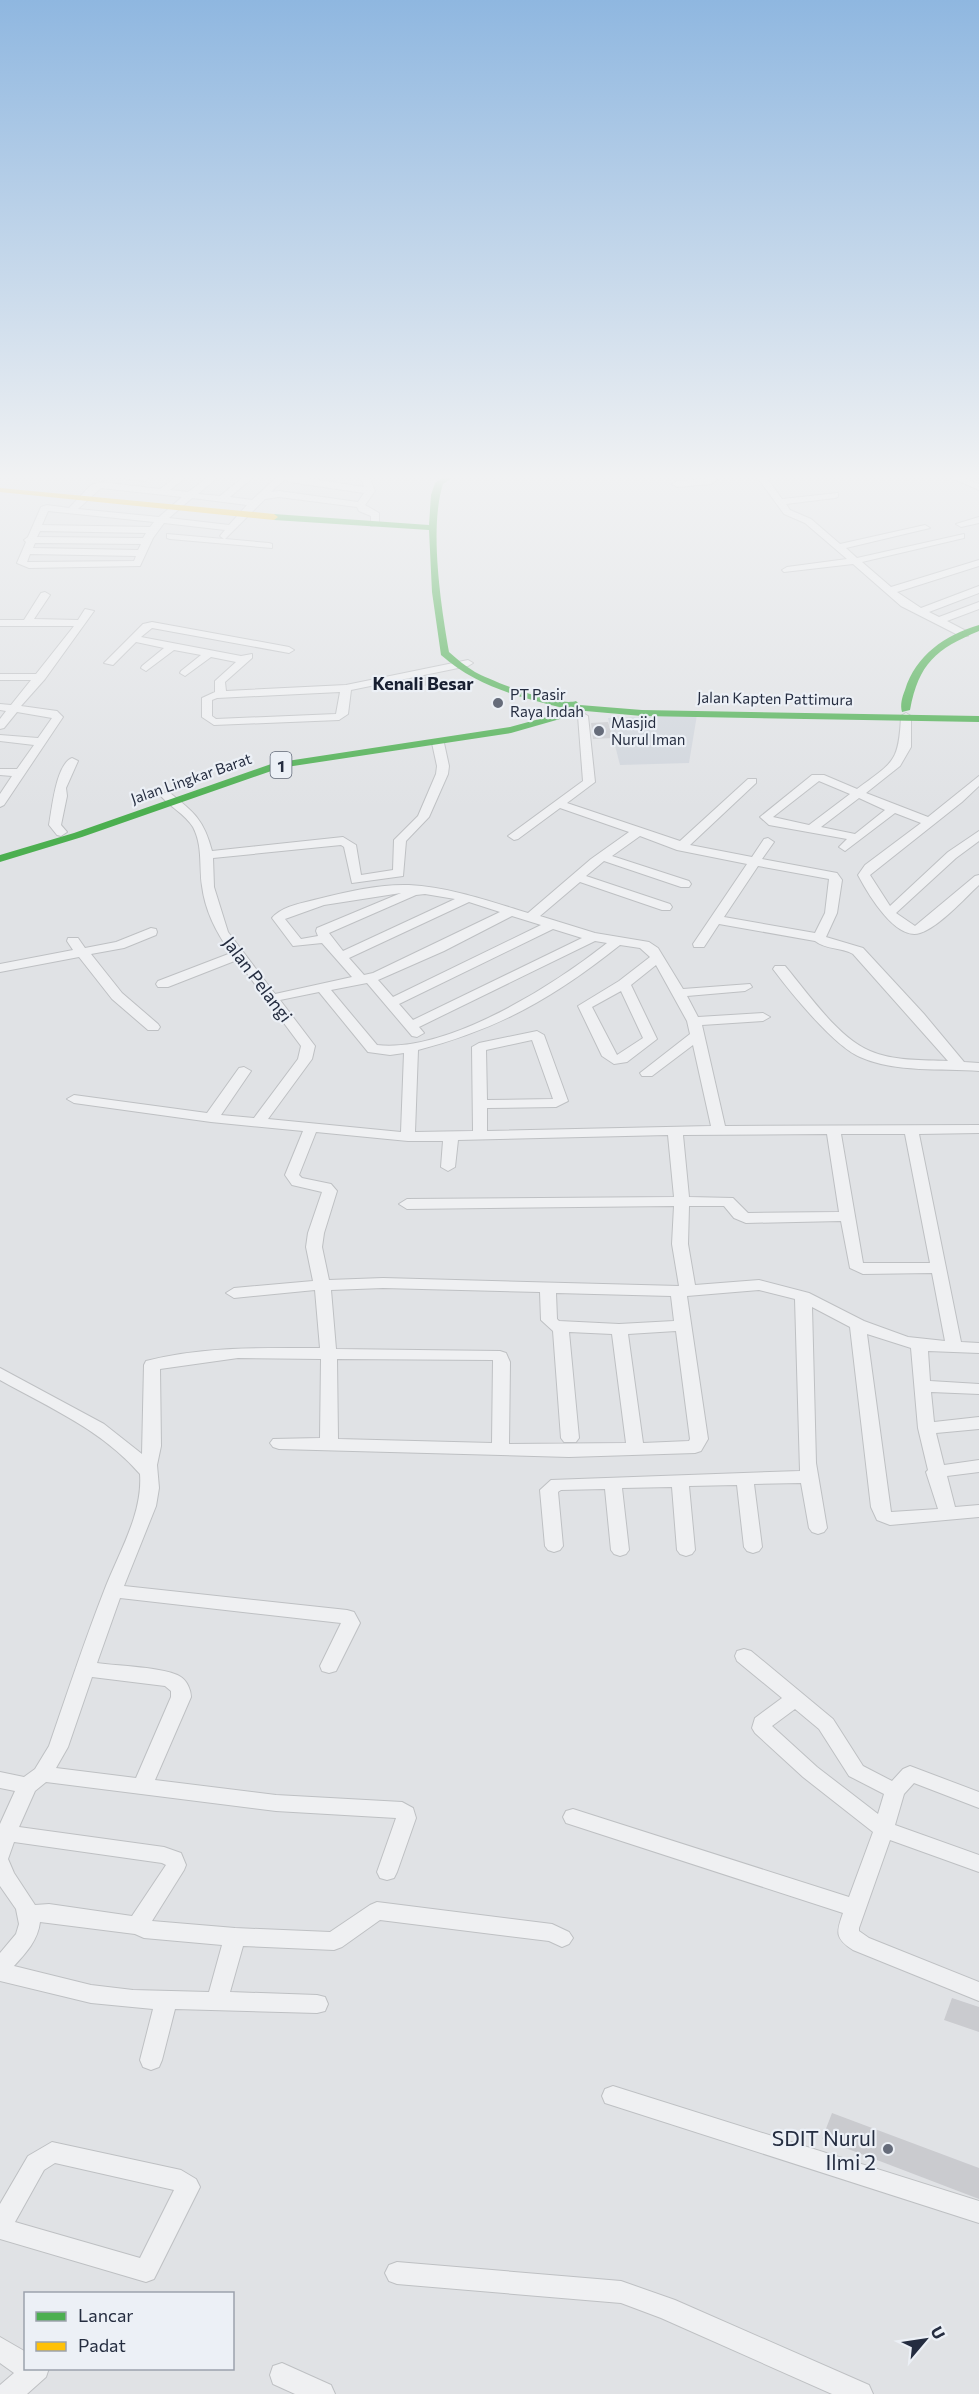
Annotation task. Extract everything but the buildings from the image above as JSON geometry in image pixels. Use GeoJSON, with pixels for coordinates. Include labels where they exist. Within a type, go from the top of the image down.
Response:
{"type":"FeatureCollection","features":[{"type":"Feature","properties":{"kind":"main road"},"geometry":{"type":"LineString","coordinates":[[443,586],[445,597]]}},
{"type":"Feature","properties":{"kind":"main road"},"geometry":{"type":"LineString","coordinates":[[445,586],[443,650],[446,657],[535,698],[569,704]]}},
{"type":"Feature","properties":{"kind":"main road"},"geometry":{"type":"LineString","coordinates":[[906,713],[911,685],[923,656],[939,645],[979,628]]}},
{"type":"Feature","properties":{"kind":"main road"},"geometry":{"type":"LineString","coordinates":[[463,665],[569,704]]}},
{"type":"Feature","properties":{"kind":"main road"},"geometry":{"type":"LineString","coordinates":[[530,719],[537,708],[535,698]]}},
{"type":"Feature","properties":{"kind":"main road","name":"Jalan Kapten Pattimura"},"geometry":{"type":"LineString","coordinates":[[569,704],[810,712]]}},
{"type":"Feature","properties":{"kind":"main road","name":"Jalan Kapten Pattimura"},"geometry":{"type":"LineString","coordinates":[[569,704],[642,713],[979,713]]}},
{"type":"Feature","properties":{"kind":"main road","name":"Jalan Lingkar Barat"},"geometry":{"type":"LineString","coordinates":[[0,859],[254,765],[290,757],[456,734],[530,719],[569,704]]}},
{"type":"Feature","properties":{"kind":"main road","name":"Jalan Lingkar Barat"},"geometry":{"type":"LineString","coordinates":[[0,851],[296,761],[438,743],[511,730],[548,720],[569,704]]}},
{"type":"Feature","properties":{"kind":"main road"},"geometry":{"type":"LineString","coordinates":[[548,720],[642,713]]}},
{"type":"Feature","properties":{"kind":"main road","name":"Jalan Kapten Pattimura"},"geometry":{"type":"LineString","coordinates":[[906,713],[979,719]]}},
{"type":"Feature","properties":{"kind":"street"},"geometry":{"type":"LineString","coordinates":[[883,586],[919,613],[964,634]]}},
{"type":"Feature","properties":{"kind":"street"},"geometry":{"type":"LineString","coordinates":[[889,591],[906,586]]}},
{"type":"Feature","properties":{"kind":"street"},"geometry":{"type":"LineString","coordinates":[[919,613],[979,589]]}},
{"type":"Feature","properties":{"kind":"street"},"geometry":{"type":"LineString","coordinates":[[27,623],[45,595]]}},
{"type":"Feature","properties":{"kind":"street"},"geometry":{"type":"LineString","coordinates":[[938,622],[979,605]]}},
{"type":"Feature","properties":{"kind":"street"},"geometry":{"type":"LineString","coordinates":[[0,726],[41,677],[89,611]]}},
{"type":"Feature","properties":{"kind":"street"},"geometry":{"type":"LineString","coordinates":[[0,623],[80,624]]}},
{"type":"Feature","properties":{"kind":"street"},"geometry":{"type":"LineString","coordinates":[[109,663],[147,626],[154,625],[289,650]]}},
{"type":"Feature","properties":{"kind":"street"},"geometry":{"type":"LineString","coordinates":[[135,639],[244,660]]}},
{"type":"Feature","properties":{"kind":"street"},"geometry":{"type":"LineString","coordinates":[[221,694],[220,681],[261,645]]}},
{"type":"Feature","properties":{"kind":"street"},"geometry":{"type":"LineString","coordinates":[[146,668],[172,646]]}},
{"type":"Feature","properties":{"kind":"street"},"geometry":{"type":"LineString","coordinates":[[185,673],[208,653]]}},
{"type":"Feature","properties":{"kind":"street"},"geometry":{"type":"LineString","coordinates":[[346,687],[344,714],[341,716],[299,705],[253,707],[214,722],[208,720],[207,698],[221,694],[253,707],[299,705],[346,687],[463,665]]}},
{"type":"Feature","properties":{"kind":"street"},"geometry":{"type":"LineString","coordinates":[[0,677],[41,677]]}},
{"type":"Feature","properties":{"kind":"street"},"geometry":{"type":"LineString","coordinates":[[0,707],[57,714],[58,717],[0,803]]}},
{"type":"Feature","properties":{"kind":"street"},"geometry":{"type":"LineString","coordinates":[[813,828],[894,766],[901,758],[905,747],[906,713]]}},
{"type":"Feature","properties":{"kind":"street"},"geometry":{"type":"LineString","coordinates":[[514,836],[589,782],[583,716]]}},
{"type":"Feature","properties":{"kind":"street"},"geometry":{"type":"LineString","coordinates":[[0,738],[42,742]]}},
{"type":"Feature","properties":{"kind":"street"},"geometry":{"type":"LineString","coordinates":[[207,855],[343,841],[350,844],[356,880],[399,873],[400,840],[423,817],[442,774],[443,766],[438,743]]}},
{"type":"Feature","properties":{"kind":"street"},"geometry":{"type":"LineString","coordinates":[[61,831],[55,825],[61,796],[60,788],[72,761]]}},
{"type":"Feature","properties":{"kind":"street"},"geometry":{"type":"LineString","coordinates":[[0,772],[21,773]]}},
{"type":"Feature","properties":{"kind":"street"},"geometry":{"type":"LineString","coordinates":[[854,837],[773,822],[766,817],[818,777],[893,809],[931,822]]}},
{"type":"Feature","properties":{"kind":"street"},"geometry":{"type":"LineString","coordinates":[[979,779],[965,794],[869,868],[864,875],[890,912],[906,927],[918,929],[979,879]]}},
{"type":"Feature","properties":{"kind":"street"},"geometry":{"type":"LineString","coordinates":[[681,846],[752,781]]}},
{"type":"Feature","properties":{"kind":"street"},"geometry":{"type":"LineString","coordinates":[[965,794],[979,799]]}},
{"type":"Feature","properties":{"kind":"street","name":"Jalan Pelangi"},"geometry":{"type":"LineString","coordinates":[[170,798],[197,823],[207,855],[208,887],[218,922],[238,955],[307,1042],[308,1049],[305,1059],[258,1124]]}},
{"type":"Feature","properties":{"kind":"street"},"geometry":{"type":"LineString","coordinates":[[558,804],[636,833],[681,846],[831,876],[836,879],[833,907],[819,938]]}},
{"type":"Feature","properties":{"kind":"street"},"geometry":{"type":"LineString","coordinates":[[845,847],[854,837],[893,809]]}},
{"type":"Feature","properties":{"kind":"street"},"geometry":{"type":"LineString","coordinates":[[530,918],[578,877],[636,833]]}},
{"type":"Feature","properties":{"kind":"street"},"geometry":{"type":"LineString","coordinates":[[890,912],[952,855],[979,836]]}},
{"type":"Feature","properties":{"kind":"street"},"geometry":{"type":"LineString","coordinates":[[699,944],[768,842]]}},
{"type":"Feature","properties":{"kind":"street"},"geometry":{"type":"LineString","coordinates":[[603,857],[685,884]]}},
{"type":"Feature","properties":{"kind":"street"},"geometry":{"type":"LineString","coordinates":[[578,877],[666,907]]}},
{"type":"Feature","properties":{"kind":"street"},"geometry":{"type":"LineString","coordinates":[[325,939],[298,943],[278,917],[315,903],[399,888],[468,898],[593,937],[644,945],[653,951],[679,993],[696,1028],[719,1131]]}},
{"type":"Feature","properties":{"kind":"street"},"geometry":{"type":"LineString","coordinates":[[421,890],[321,932],[341,957],[390,1003],[427,1044]]}},
{"type":"Feature","properties":{"kind":"street"},"geometry":{"type":"LineString","coordinates":[[341,957],[410,927],[468,898]]}},
{"type":"Feature","properties":{"kind":"street"},"geometry":{"type":"LineString","coordinates":[[273,998],[366,979],[439,948],[509,912]]}},
{"type":"Feature","properties":{"kind":"street"},"geometry":{"type":"LineString","coordinates":[[715,920],[819,938],[824,942],[851,947],[858,951],[959,1065]]}},
{"type":"Feature","properties":{"kind":"street"},"geometry":{"type":"LineString","coordinates":[[390,1003],[551,925]]}},
{"type":"Feature","properties":{"kind":"street"},"geometry":{"type":"LineString","coordinates":[[0,968],[77,946],[119,945],[151,932]]}},
{"type":"Feature","properties":{"kind":"street"},"geometry":{"type":"LineString","coordinates":[[411,1026],[593,937]]}},
{"type":"Feature","properties":{"kind":"street"},"geometry":{"type":"LineString","coordinates":[[322,988],[373,1049],[381,1051],[411,1048],[448,1039],[549,992],[619,940]]}},
{"type":"Feature","properties":{"kind":"street"},"geometry":{"type":"LineString","coordinates":[[77,946],[117,996],[153,1027]]}},
{"type":"Feature","properties":{"kind":"street"},"geometry":{"type":"LineString","coordinates":[[163,984],[238,955]]}},
{"type":"Feature","properties":{"kind":"street"},"geometry":{"type":"LineString","coordinates":[[624,984],[650,1039],[622,1059],[616,1060],[609,1056],[585,1006],[624,984],[657,958]]}},
{"type":"Feature","properties":{"kind":"street"},"geometry":{"type":"LineString","coordinates":[[780,969],[839,1035],[861,1053],[888,1059],[979,1067]]}},
{"type":"Feature","properties":{"kind":"street"},"geometry":{"type":"LineString","coordinates":[[679,993],[745,987]]}},
{"type":"Feature","properties":{"kind":"street"},"geometry":{"type":"LineString","coordinates":[[647,1073],[696,1028],[763,1017]]}},
{"type":"Feature","properties":{"kind":"street"},"geometry":{"type":"LineString","coordinates":[[480,1104],[561,1101],[537,1035],[480,1047],[480,1104],[480,1136]]}},
{"type":"Feature","properties":{"kind":"street"},"geometry":{"type":"LineString","coordinates":[[408,1137],[411,1048]]}},
{"type":"Feature","properties":{"kind":"street"},"geometry":{"type":"LineString","coordinates":[[211,1118],[244,1071]]}},
{"type":"Feature","properties":{"kind":"street"},"geometry":{"type":"LineString","coordinates":[[74,1099],[258,1124],[408,1137],[675,1131],[979,1129]]}},
{"type":"Feature","properties":{"kind":"street"},"geometry":{"type":"LineString","coordinates":[[311,1128],[292,1176],[297,1182],[330,1190],[316,1233],[315,1247],[322,1285],[329,1356],[329,1444]]}},
{"type":"Feature","properties":{"kind":"street"},"geometry":{"type":"LineString","coordinates":[[833,1130],[858,1267],[863,1269],[939,1268]]}},
{"type":"Feature","properties":{"kind":"street"},"geometry":{"type":"LineString","coordinates":[[911,1130],[954,1346]]}},
{"type":"Feature","properties":{"kind":"street"},"geometry":{"type":"LineString","coordinates":[[279,1443],[569,1451],[695,1447],[699,1439],[683,1326],[680,1244],[682,1201],[675,1131]]}},
{"type":"Feature","properties":{"kind":"street"},"geometry":{"type":"LineString","coordinates":[[448,1167],[452,1136]]}},
{"type":"Feature","properties":{"kind":"street"},"geometry":{"type":"LineString","coordinates":[[407,1204],[728,1201],[739,1215],[746,1218],[847,1216]]}},
{"type":"Feature","properties":{"kind":"street"},"geometry":{"type":"LineString","coordinates":[[234,1293],[322,1285],[402,1283],[683,1291],[759,1285],[803,1296],[858,1325],[920,1345],[979,1348]]}},
{"type":"Feature","properties":{"kind":"street"},"geometry":{"type":"LineString","coordinates":[[548,1287],[549,1320],[551,1324],[561,1328],[619,1329],[683,1326]]}},
{"type":"Feature","properties":{"kind":"street"},"geometry":{"type":"LineString","coordinates":[[803,1296],[806,1335],[808,1477],[818,1528]]}},
{"type":"Feature","properties":{"kind":"street"},"geometry":{"type":"LineString","coordinates":[[858,1325],[882,1514],[890,1519],[979,1511]]}},
{"type":"Feature","properties":{"kind":"street"},"geometry":{"type":"LineString","coordinates":[[561,1328],[570,1438]]}},
{"type":"Feature","properties":{"kind":"street"},"geometry":{"type":"LineString","coordinates":[[619,1329],[633,1443]]}},
{"type":"Feature","properties":{"kind":"street"},"geometry":{"type":"LineString","coordinates":[[920,1345],[926,1428],[935,1472],[948,1515]]}},
{"type":"Feature","properties":{"kind":"street"},"geometry":{"type":"LineString","coordinates":[[0,1854],[6,1833],[34,1780],[58,1747],[113,1591],[147,1506],[150,1488],[148,1472],[152,1446],[152,1365],[238,1353],[329,1356],[490,1354],[500,1357],[500,1449]]}},
{"type":"Feature","properties":{"kind":"street"},"geometry":{"type":"LineString","coordinates":[[0,1372],[99,1428],[130,1452],[148,1472]]}},
{"type":"Feature","properties":{"kind":"street"},"geometry":{"type":"LineString","coordinates":[[923,1386],[979,1389]]}},
{"type":"Feature","properties":{"kind":"street"},"geometry":{"type":"LineString","coordinates":[[926,1428],[979,1422]]}},
{"type":"Feature","properties":{"kind":"street"},"geometry":{"type":"LineString","coordinates":[[935,1472],[979,1467]]}},
{"type":"Feature","properties":{"kind":"street"},"geometry":{"type":"LineString","coordinates":[[554,1546],[550,1488],[557,1484],[808,1477]]}},
{"type":"Feature","properties":{"kind":"street"},"geometry":{"type":"LineString","coordinates":[[744,1479],[753,1547]]}},
{"type":"Feature","properties":{"kind":"street"},"geometry":{"type":"LineString","coordinates":[[680,1481],[686,1550]]}},
{"type":"Feature","properties":{"kind":"street"},"geometry":{"type":"LineString","coordinates":[[613,1482],[620,1550]]}},
{"type":"Feature","properties":{"kind":"street"},"geometry":{"type":"LineString","coordinates":[[113,1591],[347,1617],[351,1623],[329,1666]]}},
{"type":"Feature","properties":{"kind":"street"},"geometry":{"type":"LineString","coordinates":[[744,1656],[830,1729],[855,1769],[895,1791]]}},
{"type":"Feature","properties":{"kind":"street"},"geometry":{"type":"LineString","coordinates":[[85,1669],[167,1679],[175,1682],[181,1690],[181,1696],[142,1787]]}},
{"type":"Feature","properties":{"kind":"street"},"geometry":{"type":"LineString","coordinates":[[795,1698],[762,1723],[762,1728],[810,1772],[884,1828],[979,1864]]}},
{"type":"Feature","properties":{"kind":"street"},"geometry":{"type":"LineString","coordinates":[[979,1800],[914,1774],[905,1776],[895,1791],[848,1928],[852,1939],[979,1992]]}},
{"type":"Feature","properties":{"kind":"street"},"geometry":{"type":"LineString","coordinates":[[0,1780],[142,1787],[276,1803],[402,1810],[406,1818],[387,1872]]}},
{"type":"Feature","properties":{"kind":"street"},"geometry":{"type":"LineString","coordinates":[[573,1817],[855,1908]]}},
{"type":"Feature","properties":{"kind":"street"},"geometry":{"type":"LineString","coordinates":[[6,1833],[174,1859],[176,1864],[174,1870],[140,1926]]}},
{"type":"Feature","properties":{"kind":"street"},"geometry":{"type":"LineString","coordinates":[[0,1864],[3,1874],[30,1914],[31,1924],[27,1935],[0,1970],[91,1994],[166,2001],[317,2004]]}},
{"type":"Feature","properties":{"kind":"street"},"geometry":{"type":"LineString","coordinates":[[30,1914],[49,1913],[140,1926],[144,1929],[235,1937],[334,1941],[377,1911],[552,1933],[562,1938]]}},
{"type":"Feature","properties":{"kind":"street"},"geometry":{"type":"LineString","coordinates":[[217,2002],[235,1937]]}},
{"type":"Feature","properties":{"kind":"street"},"geometry":{"type":"LineString","coordinates":[[151,2060],[166,2001]]}},
{"type":"Feature","properties":{"kind":"street"},"geometry":{"type":"LineString","coordinates":[[613,2096],[979,2212]]}},
{"type":"Feature","properties":{"kind":"street"},"geometry":{"type":"LineString","coordinates":[[56,2151],[182,2181],[188,2187],[146,2271],[2,2221],[36,2163],[56,2151]]}},
{"type":"Feature","properties":{"kind":"street"},"geometry":{"type":"LineString","coordinates":[[397,2273],[621,2292],[666,2308],[860,2394]]}},
{"type":"Feature","properties":{"kind":"street"},"geometry":{"type":"LineString","coordinates":[[0,2349],[24,2365]]}},
{"type":"Feature","properties":{"kind":"street"},"geometry":{"type":"LineString","coordinates":[[9,2394],[29,2370]]}},
{"type":"Feature","properties":{"kind":"street"},"geometry":{"type":"LineString","coordinates":[[282,2375],[322,2394]]}},
{"type":"Feature","properties":{"kind":"shaded area"},"geometry":{"type":"Polygon","coordinates":[[[697,715],[689,763],[620,765],[608,718],[697,715]]]}},
{"type":"Feature","properties":{"kind":"traffic: fast"},"geometry":{"type":"LineString","coordinates":[[437,586],[444,653],[471,674],[487,682],[521,694],[571,707]]}},
{"type":"Feature","properties":{"kind":"traffic: fast"},"geometry":{"type":"LineString","coordinates":[[905,710],[913,678],[928,657],[949,641],[979,628]]}},
{"type":"Feature","properties":{"kind":"traffic: fast"},"geometry":{"type":"LineString","coordinates":[[0,859],[78,835],[278,765],[511,730],[557,717],[576,704]]}},
{"type":"Feature","properties":{"kind":"traffic: fast"},"geometry":{"type":"LineString","coordinates":[[571,707],[642,713],[979,719]]}},
{"type":"Feature","properties":{"kind":"place","name":"PT Pasir Raya Indah"},"geometry":{"type":"Point","coordinates":[498,703]}},
{"type":"Feature","properties":{"kind":"place","name":"Masjid Nurul Iman"},"geometry":{"type":"Point","coordinates":[599,731]}},
{"type":"Feature","properties":{"kind":"place","name":"SDIT Nurul Ilmi 2"},"geometry":{"type":"Point","coordinates":[888,2149]}},
{"type":"Feature","properties":{"kind":"district","name":"Kenali Besar"},"geometry":{"type":"Point","coordinates":[423,683]}}]}
